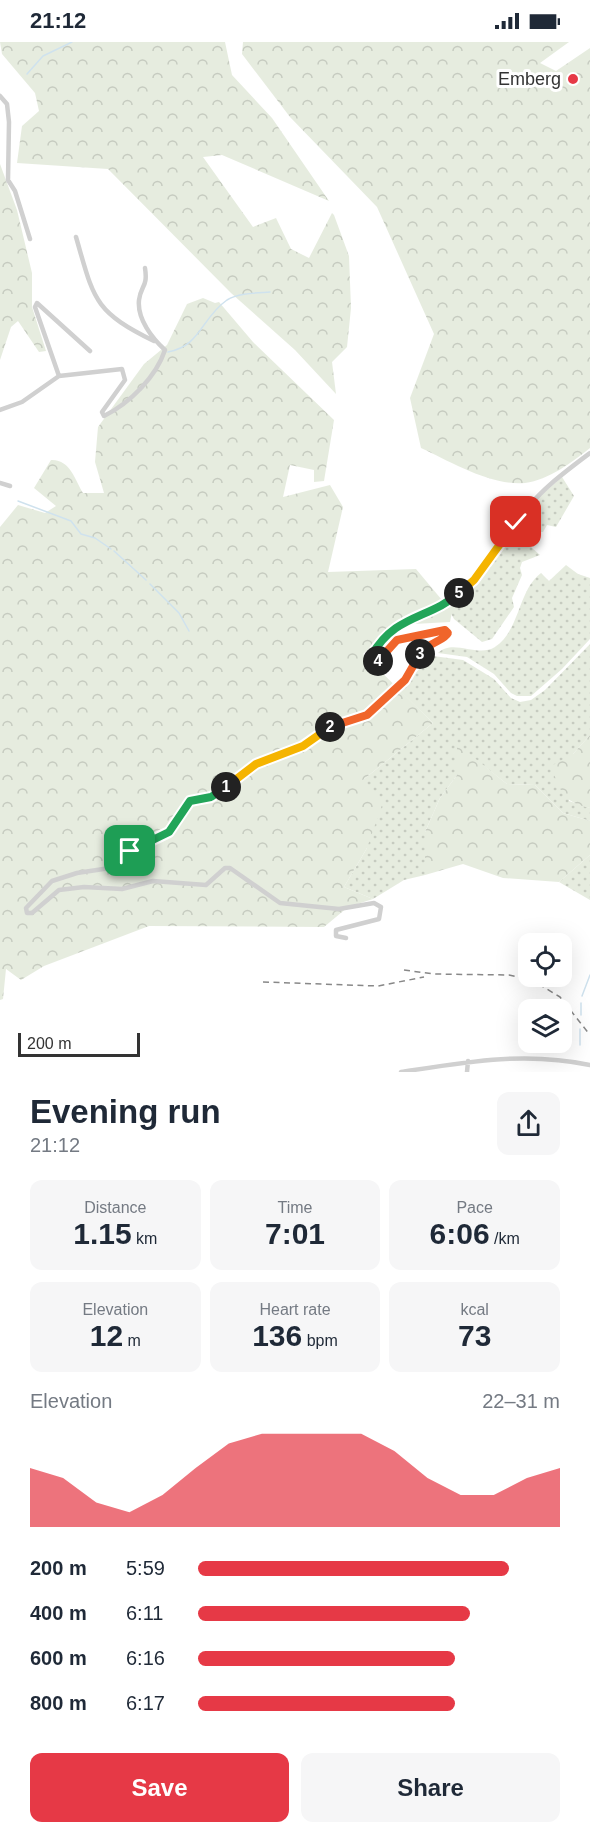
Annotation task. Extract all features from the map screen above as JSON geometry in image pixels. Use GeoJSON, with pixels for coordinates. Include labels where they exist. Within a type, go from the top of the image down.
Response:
{"type":"FeatureCollection","features":[{"type":"Feature","properties":{"kind":"street"},"geometry":{"type":"LineString","coordinates":[[0,96],[7,104],[9,122],[8,180],[15,191],[30,239]]}},
{"type":"Feature","properties":{"kind":"street"},"geometry":{"type":"LineString","coordinates":[[0,410],[22,402],[59,376],[122,369],[125,380],[102,412],[104,416],[145,384],[159,366],[165,350],[156,342],[128,328],[97,301],[76,237]]}},
{"type":"Feature","properties":{"kind":"street"},"geometry":{"type":"LineString","coordinates":[[146,268],[147,282],[139,300],[141,314],[156,342]]}},
{"type":"Feature","properties":{"kind":"street"},"geometry":{"type":"LineString","coordinates":[[59,376],[35,307],[37,303],[90,351]]}},
{"type":"Feature","properties":{"kind":"street"},"geometry":{"type":"LineString","coordinates":[[346,938],[336,936],[336,930],[379,919],[381,907],[374,903],[339,909],[280,903],[265,895],[230,868],[225,868],[206,885],[153,881],[122,889],[84,887],[60,890],[32,913],[27,913],[26,908],[52,881],[77,873],[110,868],[130,851],[169,832],[190,801],[211,797],[256,764],[303,746],[329,728],[367,715],[405,680],[425,647],[446,637],[448,633],[445,630],[397,640],[380,661],[372,661],[372,655],[379,642],[404,621],[443,604],[465,588],[538,495],[590,453]]}},
{"type":"Feature","properties":{"kind":"street"},"geometry":{"type":"LineString","coordinates":[[0,483],[10,486]]}},
{"type":"Feature","properties":{"kind":"street"},"geometry":{"type":"LineString","coordinates":[[401,1072],[468,1061],[542,1058],[590,1065]]}},
{"type":"Feature","properties":{"kind":"street"},"geometry":{"type":"LineString","coordinates":[[467,1072],[468,1061]]}},
{"type":"Feature","properties":{"kind":"green space"},"geometry":{"type":"Polygon","coordinates":[[[0,42],[225,42],[232,75],[272,118],[329,201],[222,155],[203,157],[253,227],[276,218],[291,249],[309,258],[332,213],[334,215],[349,256],[351,308],[347,347],[332,362],[336,394],[295,350],[231,293],[108,169],[17,163],[22,126],[39,111],[35,93],[2,54],[0,42]]]}},
{"type":"Feature","properties":{"kind":"green space"},"geometry":{"type":"Polygon","coordinates":[[[243,42],[569,42],[540,63],[556,71],[590,48],[590,448],[543,478],[525,483],[512,483],[485,477],[421,448],[410,398],[434,334],[377,207],[290,117],[242,54],[243,42]]]}},
{"type":"Feature","properties":{"kind":"green space"},"geometry":{"type":"Polygon","coordinates":[[[0,164],[17,210],[32,273],[32,307],[46,351],[39,352],[18,321],[11,327],[0,360],[0,164]]]}},
{"type":"Feature","properties":{"kind":"green space"},"geometry":{"type":"Polygon","coordinates":[[[203,298],[215,303],[219,302],[253,342],[334,420],[324,481],[314,482],[314,470],[290,465],[283,497],[330,485],[343,507],[328,572],[416,569],[452,612],[450,622],[396,625],[363,654],[433,723],[363,780],[383,802],[367,848],[344,887],[373,899],[348,907],[324,927],[149,926],[44,966],[21,980],[6,969],[3,999],[0,1000],[0,527],[18,505],[45,513],[56,506],[34,488],[51,460],[63,463],[67,467],[83,493],[104,493],[95,462],[98,427],[144,364],[167,345],[187,304],[203,298]]]}},
{"type":"Feature","properties":{"kind":"green space"},"geometry":{"type":"Polygon","coordinates":[[[562,477],[574,496],[556,527],[547,525],[543,532],[536,532],[529,538],[531,547],[540,555],[522,562],[520,568],[522,575],[512,598],[514,607],[492,639],[482,642],[454,619],[446,605],[469,588],[539,497],[562,477]]]}},
{"type":"Feature","properties":{"kind":"green space"},"geometry":{"type":"Polygon","coordinates":[[[566,565],[578,574],[590,578],[590,639],[562,669],[531,696],[517,696],[511,693],[494,674],[467,657],[438,653],[451,647],[488,650],[495,647],[510,631],[533,580],[541,573],[549,581],[566,565]]]}},
{"type":"Feature","properties":{"kind":"green space"},"geometry":{"type":"Polygon","coordinates":[[[590,644],[590,735],[573,754],[569,801],[590,808],[590,821],[563,813],[535,785],[507,784],[457,745],[457,775],[440,798],[425,832],[425,875],[404,880],[373,899],[344,887],[367,848],[363,780],[433,723],[398,689],[433,656],[463,660],[494,679],[511,698],[520,702],[531,700],[545,690],[590,644]]]}},
{"type":"Feature","properties":{"kind":"green space"},"geometry":{"type":"Polygon","coordinates":[[[590,735],[590,808],[573,802],[563,794],[551,766],[573,754],[590,735]]]}},
{"type":"Feature","properties":{"kind":"green space"},"geometry":{"type":"Polygon","coordinates":[[[457,744],[507,784],[535,785],[563,813],[590,821],[590,855],[559,882],[503,878],[463,864],[425,875],[425,832],[440,798],[457,775],[457,744]]]}},
{"type":"Feature","properties":{"kind":"green space"},"geometry":{"type":"Polygon","coordinates":[[[590,855],[590,900],[559,882],[590,855]]]}},
{"type":"Feature","properties":{"kind":"waterway"},"geometry":{"type":"LineString","coordinates":[[27,74],[43,56],[72,42]]}},
{"type":"Feature","properties":{"kind":"waterway"},"geometry":{"type":"LineString","coordinates":[[168,352],[179,349],[194,338],[211,315],[227,300],[242,295],[270,292]]}},
{"type":"Feature","properties":{"kind":"waterway"},"geometry":{"type":"LineString","coordinates":[[18,501],[71,521],[81,534],[95,538],[111,549]]}},
{"type":"Feature","properties":{"kind":"waterway"},"geometry":{"type":"LineString","coordinates":[[114,551],[146,580]]}},
{"type":"Feature","properties":{"kind":"waterway"},"geometry":{"type":"LineString","coordinates":[[150,584],[179,613],[189,631]]}},
{"type":"Feature","properties":{"kind":"waterway"},"geometry":{"type":"LineString","coordinates":[[582,996],[590,975]]}},
{"type":"Feature","properties":{"kind":"waterway"},"geometry":{"type":"LineString","coordinates":[[581,1003],[581,1015]]}},
{"type":"Feature","properties":{"kind":"waterway"},"geometry":{"type":"LineString","coordinates":[[580,1029],[580,1045]]}},
{"type":"Feature","properties":{"kind":"railway"},"geometry":{"type":"LineString","coordinates":[[404,970],[434,974],[509,975],[532,980],[560,997],[590,1035]]}},
{"type":"Feature","properties":{"kind":"railway"},"geometry":{"type":"LineString","coordinates":[[263,982],[378,986],[424,977]]}},
{"type":"Feature","properties":{"kind":"place","name":"Emberg"},"geometry":{"type":"Point","coordinates":[573,79]}},
{"type":"Feature","properties":{"kind":"route"},"geometry":{"type":"LineString","coordinates":[[130,851],[169,832],[190,801],[220,793],[256,764],[289,753],[329,728],[367,715],[405,680],[425,647],[435,640],[446,637],[448,633],[445,630],[436,630],[397,640],[380,661],[372,661],[372,655],[379,642],[404,621],[455,597],[474,580],[516,522]]}}]}
